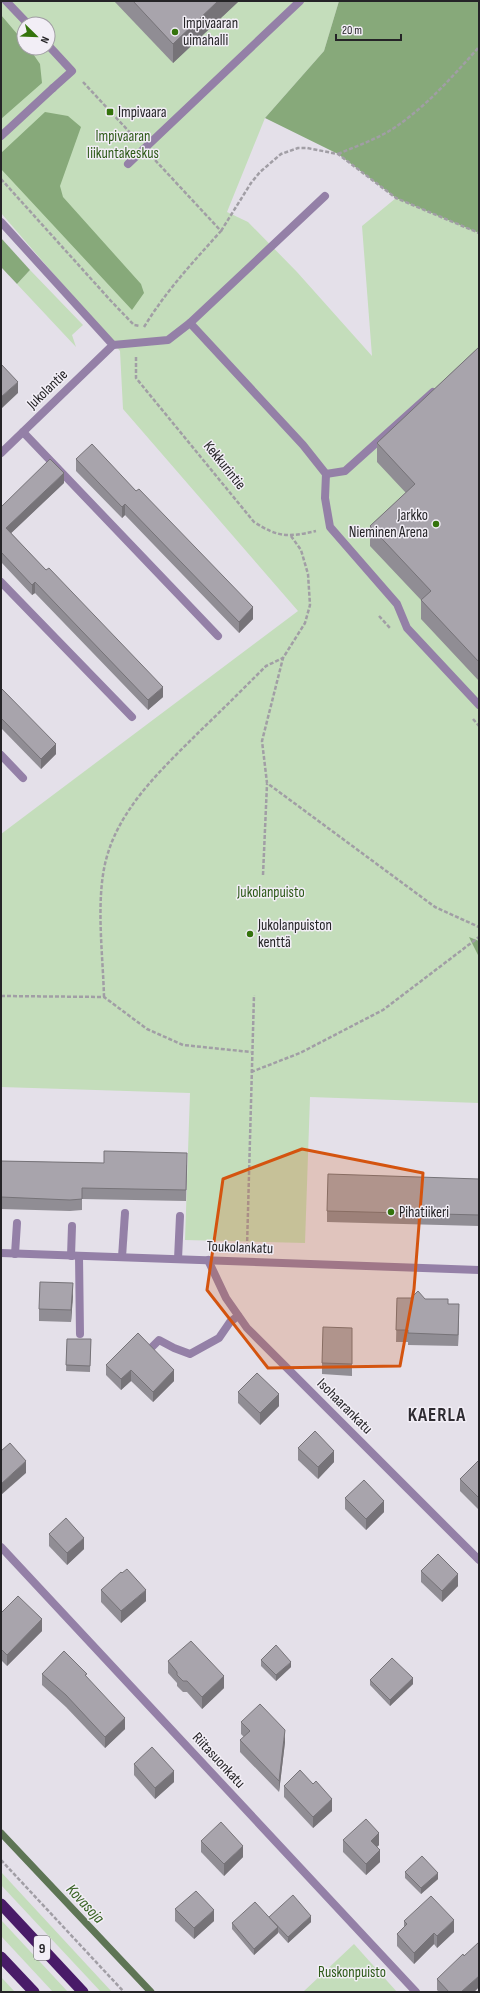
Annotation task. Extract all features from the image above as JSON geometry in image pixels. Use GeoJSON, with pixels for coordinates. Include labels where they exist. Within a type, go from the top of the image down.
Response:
{"type":"FeatureCollection","features":[{"type":"Feature","properties":{"kind":"highway","name":"9"},"geometry":{"type":"LineString","coordinates":[[1,1904],[83,1992]]}},
{"type":"Feature","properties":{"kind":"highway","name":"9"},"geometry":{"type":"LineString","coordinates":[[1,1957],[34,1992]]}},
{"type":"Feature","properties":{"kind":"street"},"geometry":{"type":"LineString","coordinates":[[6,1],[20,16]]}},
{"type":"Feature","properties":{"kind":"street"},"geometry":{"type":"LineString","coordinates":[[128,164],[300,1]]}},
{"type":"Feature","properties":{"kind":"street"},"geometry":{"type":"LineString","coordinates":[[1,136],[72,70],[56,53]]}},
{"type":"Feature","properties":{"kind":"street"},"geometry":{"type":"LineString","coordinates":[[1,222],[113,345],[168,340],[190,322],[325,196]]}},
{"type":"Feature","properties":{"kind":"street"},"geometry":{"type":"LineString","coordinates":[[190,322],[303,445],[326,474],[325,498],[330,527],[396,604],[407,628],[479,705]]}},
{"type":"Feature","properties":{"kind":"street","name":"Jukolantie"},"geometry":{"type":"LineString","coordinates":[[1,453],[113,345]]}},
{"type":"Feature","properties":{"kind":"street"},"geometry":{"type":"LineString","coordinates":[[326,474],[345,471],[438,387]]}},
{"type":"Feature","properties":{"kind":"street"},"geometry":{"type":"LineString","coordinates":[[23,432],[218,636]]}},
{"type":"Feature","properties":{"kind":"street"},"geometry":{"type":"LineString","coordinates":[[1,582],[132,717]]}},
{"type":"Feature","properties":{"kind":"street"},"geometry":{"type":"LineString","coordinates":[[1,755],[23,778]]}},
{"type":"Feature","properties":{"kind":"street"},"geometry":{"type":"LineString","coordinates":[[122,1257],[125,1214]]}},
{"type":"Feature","properties":{"kind":"street"},"geometry":{"type":"LineString","coordinates":[[178,1259],[180,1216]]}},
{"type":"Feature","properties":{"kind":"street"},"geometry":{"type":"LineString","coordinates":[[15,1254],[17,1223]]}},
{"type":"Feature","properties":{"kind":"street"},"geometry":{"type":"LineString","coordinates":[[72,1226],[80,1334]]}},
{"type":"Feature","properties":{"kind":"street","name":"Toukolankatu"},"geometry":{"type":"LineString","coordinates":[[1,1253],[479,1270]]}},
{"type":"Feature","properties":{"kind":"street","name":"Isohaarankatu"},"geometry":{"type":"LineString","coordinates":[[208,1260],[226,1298],[247,1328],[479,1560]]}},
{"type":"Feature","properties":{"kind":"street"},"geometry":{"type":"LineString","coordinates":[[150,1349],[159,1340],[190,1354],[219,1338],[230,1322],[238,1316]]}},
{"type":"Feature","properties":{"kind":"street","name":"Riitasuonkatu"},"geometry":{"type":"LineString","coordinates":[[1,1546],[416,1992]]}},
{"type":"Feature","properties":{"kind":"path"},"geometry":{"type":"LineString","coordinates":[[338,154],[369,142],[394,128],[410,116],[455,74],[479,46]]}},
{"type":"Feature","properties":{"kind":"path"},"geometry":{"type":"LineString","coordinates":[[72,70],[221,231]]}},
{"type":"Feature","properties":{"kind":"path","name":"Kekkurintie"},"geometry":{"type":"LineString","coordinates":[[330,527],[291,536],[265,529],[254,522],[136,378],[136,359],[138,342],[144,327],[171,286],[221,231],[251,183],[260,172],[281,154],[298,148],[307,148],[338,154]]}},
{"type":"Feature","properties":{"kind":"path"},"geometry":{"type":"LineString","coordinates":[[338,154],[396,198],[479,233]]}},
{"type":"Feature","properties":{"kind":"path"},"geometry":{"type":"LineString","coordinates":[[1,179],[134,325],[144,327]]}},
{"type":"Feature","properties":{"kind":"path"},"geometry":{"type":"LineString","coordinates":[[263,875],[267,783],[262,741],[284,658],[305,623],[310,605],[308,574],[301,550],[291,536]]}},
{"type":"Feature","properties":{"kind":"path"},"geometry":{"type":"LineString","coordinates":[[104,998],[101,897],[105,864],[113,837],[125,814],[167,764],[266,666],[284,658]]}},
{"type":"Feature","properties":{"kind":"path"},"geometry":{"type":"LineString","coordinates":[[267,783],[326,825],[435,907],[479,927]]}},
{"type":"Feature","properties":{"kind":"path"},"geometry":{"type":"LineString","coordinates":[[251,1072],[300,1052],[383,1010],[479,937]]}},
{"type":"Feature","properties":{"kind":"path"},"geometry":{"type":"LineString","coordinates":[[246,1261],[251,1052],[254,995]]}},
{"type":"Feature","properties":{"kind":"path"},"geometry":{"type":"LineString","coordinates":[[1,996],[104,998],[147,1029],[183,1045],[251,1052]]}},
{"type":"Feature","properties":{"kind":"path"},"geometry":{"type":"LineString","coordinates":[[1,1860],[124,1992]]}},
{"type":"Feature","properties":{"kind":"highlighted area"},"geometry":{"type":"Polygon","coordinates":[[[302,1149],[423,1173],[414,1289],[400,1366],[268,1368],[207,1290],[223,1179],[302,1149]]]}},
{"type":"Feature","properties":{"kind":"green space"},"geometry":{"type":"Polygon","coordinates":[[[1,1],[339,1],[324,51],[265,118],[227,212],[248,222],[297,272],[372,356],[362,226],[396,198],[368,163],[479,1],[479,1103],[310,1097],[305,1243],[185,1240],[190,1093],[1,1087],[1,834],[298,611],[123,409],[120,351],[1,213],[1,1]]]}},
{"type":"Feature","properties":{"kind":"green space"},"geometry":{"type":"Polygon","coordinates":[[[339,1],[479,1],[479,233],[396,198],[338,154],[265,118],[324,51],[339,1]]]}},
{"type":"Feature","properties":{"kind":"green space"},"geometry":{"type":"Polygon","coordinates":[[[1,15],[16,33],[16,56],[34,56],[40,64],[42,83],[1,119],[1,15]]]}},
{"type":"Feature","properties":{"kind":"green space"},"geometry":{"type":"Polygon","coordinates":[[[45,112],[68,116],[81,127],[60,186],[63,197],[141,284],[144,293],[132,310],[1,169],[1,153],[45,112]]]}},
{"type":"Feature","properties":{"kind":"green space"},"geometry":{"type":"Polygon","coordinates":[[[1,238],[30,270],[17,284],[1,267],[1,238]]]}},
{"type":"Feature","properties":{"kind":"green space"},"geometry":{"type":"Polygon","coordinates":[[[30,270],[83,325],[72,335],[76,347],[17,284],[30,270]]]}},
{"type":"Feature","properties":{"kind":"green space"},"geometry":{"type":"Polygon","coordinates":[[[469,937],[479,941],[479,957],[469,937]]]}},
{"type":"Feature","properties":{"kind":"green space"},"geometry":{"type":"Polygon","coordinates":[[[1,1872],[112,1992],[101,1992],[1,1885],[1,1872]]]}},
{"type":"Feature","properties":{"kind":"green space"},"geometry":{"type":"Polygon","coordinates":[[[1,1920],[68,1992],[53,1992],[1,1936],[1,1920]]]}},
{"type":"Feature","properties":{"kind":"green space","name":"Ruskonpuisto"},"geometry":{"type":"Polygon","coordinates":[[[354,1944],[397,1992],[303,1992],[354,1944]]]}},
{"type":"Feature","properties":{"kind":"green space"},"geometry":{"type":"Polygon","coordinates":[[[1,1977],[15,1992],[1,1992],[1,1977]]]}},
{"type":"Feature","properties":{"kind":"building"},"geometry":{"type":"Polygon","coordinates":[[[133,1],[218,1],[173,44],[133,1]]]}},
{"type":"Feature","properties":{"kind":"building","name":"Jarkko Nieminen Arena"},"geometry":{"type":"Polygon","coordinates":[[[479,347],[479,662],[421,600],[431,591],[370,526],[415,484],[377,443],[479,347]]]}},
{"type":"Feature","properties":{"kind":"building"},"geometry":{"type":"Polygon","coordinates":[[[1,364],[18,382],[1,397],[1,364]]]}},
{"type":"Feature","properties":{"kind":"building"},"geometry":{"type":"Polygon","coordinates":[[[92,444],[136,491],[139,489],[253,607],[239,622],[125,504],[122,507],[76,459],[92,444]]]}},
{"type":"Feature","properties":{"kind":"building"},"geometry":{"type":"Polygon","coordinates":[[[50,459],[64,473],[6,528],[46,570],[49,568],[163,687],[148,700],[35,582],[32,585],[1,552],[1,507],[50,459]]]}},
{"type":"Feature","properties":{"kind":"building"},"geometry":{"type":"Polygon","coordinates":[[[1,688],[56,744],[41,759],[1,718],[1,688]]]}},
{"type":"Feature","properties":{"kind":"building"},"geometry":{"type":"Polygon","coordinates":[[[104,1151],[187,1153],[186,1190],[82,1188],[82,1199],[70,1200],[1,1197],[1,1161],[104,1163],[104,1151]]]}},
{"type":"Feature","properties":{"kind":"building"},"geometry":{"type":"Polygon","coordinates":[[[328,1174],[479,1179],[479,1215],[327,1211],[328,1174]]]}},
{"type":"Feature","properties":{"kind":"building"},"geometry":{"type":"Polygon","coordinates":[[[40,1282],[73,1283],[71,1310],[39,1309],[40,1282]]]}},
{"type":"Feature","properties":{"kind":"building"},"geometry":{"type":"Polygon","coordinates":[[[418,1291],[425,1299],[448,1299],[448,1304],[459,1304],[458,1335],[408,1333],[408,1330],[396,1330],[397,1298],[411,1298],[418,1291]]]}},
{"type":"Feature","properties":{"kind":"building"},"geometry":{"type":"Polygon","coordinates":[[[323,1327],[352,1328],[352,1364],[322,1363],[323,1327]]]}},
{"type":"Feature","properties":{"kind":"building"},"geometry":{"type":"Polygon","coordinates":[[[138,1333],[174,1370],[153,1392],[131,1370],[121,1379],[106,1365],[138,1333]]]}},
{"type":"Feature","properties":{"kind":"building"},"geometry":{"type":"Polygon","coordinates":[[[67,1339],[91,1339],[90,1366],[66,1365],[67,1339]]]}},
{"type":"Feature","properties":{"kind":"building"},"geometry":{"type":"Polygon","coordinates":[[[257,1373],[279,1394],[260,1413],[238,1392],[257,1373]]]}},
{"type":"Feature","properties":{"kind":"building"},"geometry":{"type":"Polygon","coordinates":[[[315,1431],[334,1451],[318,1467],[298,1448],[315,1431]]]}},
{"type":"Feature","properties":{"kind":"building"},"geometry":{"type":"Polygon","coordinates":[[[10,1443],[26,1461],[1,1484],[1,1451],[10,1443]]]}},
{"type":"Feature","properties":{"kind":"building"},"geometry":{"type":"Polygon","coordinates":[[[479,1460],[479,1498],[460,1479],[479,1460]]]}},
{"type":"Feature","properties":{"kind":"building"},"geometry":{"type":"Polygon","coordinates":[[[364,1480],[384,1501],[366,1519],[345,1498],[364,1480]]]}},
{"type":"Feature","properties":{"kind":"building"},"geometry":{"type":"Polygon","coordinates":[[[66,1518],[84,1538],[67,1553],[49,1534],[66,1518]]]}},
{"type":"Feature","properties":{"kind":"building"},"geometry":{"type":"Polygon","coordinates":[[[438,1554],[458,1574],[442,1591],[421,1571],[438,1554]]]}},
{"type":"Feature","properties":{"kind":"building"},"geometry":{"type":"Polygon","coordinates":[[[127,1569],[146,1590],[121,1611],[101,1590],[121,1572],[122,1573],[127,1569]]]}},
{"type":"Feature","properties":{"kind":"building"},"geometry":{"type":"Polygon","coordinates":[[[18,1596],[42,1619],[7,1655],[1,1649],[1,1613],[18,1596]]]}},
{"type":"Feature","properties":{"kind":"building"},"geometry":{"type":"Polygon","coordinates":[[[191,1641],[224,1676],[202,1697],[187,1681],[183,1681],[177,1675],[177,1672],[168,1661],[191,1641]]]}},
{"type":"Feature","properties":{"kind":"building"},"geometry":{"type":"Polygon","coordinates":[[[276,1645],[291,1662],[276,1675],[261,1660],[276,1645]]]}},
{"type":"Feature","properties":{"kind":"building"},"geometry":{"type":"Polygon","coordinates":[[[64,1651],[87,1674],[85,1675],[125,1718],[105,1737],[66,1695],[42,1674],[64,1651]]]}},
{"type":"Feature","properties":{"kind":"building"},"geometry":{"type":"Polygon","coordinates":[[[392,1658],[413,1678],[390,1700],[370,1680],[392,1658]]]}},
{"type":"Feature","properties":{"kind":"building"},"geometry":{"type":"Polygon","coordinates":[[[260,1704],[285,1730],[279,1781],[240,1740],[250,1731],[241,1722],[260,1704]]]}},
{"type":"Feature","properties":{"kind":"building"},"geometry":{"type":"Polygon","coordinates":[[[152,1747],[174,1771],[155,1788],[134,1764],[152,1747]]]}},
{"type":"Feature","properties":{"kind":"building"},"geometry":{"type":"Polygon","coordinates":[[[300,1770],[313,1784],[316,1781],[332,1799],[313,1817],[284,1786],[300,1770]]]}},
{"type":"Feature","properties":{"kind":"building"},"geometry":{"type":"Polygon","coordinates":[[[366,1819],[379,1833],[371,1841],[380,1850],[366,1864],[343,1840],[366,1819]]]}},
{"type":"Feature","properties":{"kind":"building"},"geometry":{"type":"Polygon","coordinates":[[[221,1822],[243,1846],[224,1864],[201,1841],[221,1822]]]}},
{"type":"Feature","properties":{"kind":"building"},"geometry":{"type":"Polygon","coordinates":[[[422,1856],[438,1873],[421,1888],[405,1872],[422,1856]]]}},
{"type":"Feature","properties":{"kind":"building"},"geometry":{"type":"Polygon","coordinates":[[[196,1891],[214,1910],[194,1928],[175,1909],[196,1891]]]}},
{"type":"Feature","properties":{"kind":"building"},"geometry":{"type":"Polygon","coordinates":[[[293,1895],[311,1916],[288,1937],[269,1917],[293,1895]]]}},
{"type":"Feature","properties":{"kind":"building"},"geometry":{"type":"Polygon","coordinates":[[[431,1896],[454,1920],[437,1936],[434,1933],[414,1953],[397,1934],[407,1924],[404,1921],[431,1896]]]}},
{"type":"Feature","properties":{"kind":"building"},"geometry":{"type":"Polygon","coordinates":[[[255,1902],[278,1927],[254,1949],[232,1923],[255,1902]]]}},
{"type":"Feature","properties":{"kind":"building"},"geometry":{"type":"Polygon","coordinates":[[[479,1942],[479,1976],[461,1992],[449,1992],[437,1979],[463,1954],[464,1956],[479,1942]]]}},
{"type":"Feature","properties":{"kind":"waterway","name":"Kovasoja"},"geometry":{"type":"LineString","coordinates":[[1,1833],[151,1992]]}},
{"type":"Feature","properties":{"kind":"place","name":"Impivaaran uimahalli"},"geometry":{"type":"Point","coordinates":[175,32]}},
{"type":"Feature","properties":{"kind":"place","name":"Impivaara"},"geometry":{"type":"Point","coordinates":[110,112]}},
{"type":"Feature","properties":{"kind":"place","name":"Jarkko Nieminen Arena"},"geometry":{"type":"Point","coordinates":[436,524]}},
{"type":"Feature","properties":{"kind":"place","name":"Jukolanpuiston kenttä"},"geometry":{"type":"Point","coordinates":[250,934]}},
{"type":"Feature","properties":{"kind":"place","name":"Pihatiikeri"},"geometry":{"type":"Point","coordinates":[391,1212]}},
{"type":"Feature","properties":{"kind":"district","name":"KAERLA"},"geometry":{"type":"Point","coordinates":[437,1414]}},
{"type":"Feature","properties":{"kind":"park label","name":"Impivaaran liikuntakeskus"},"geometry":{"type":"Point","coordinates":[123,144]}},
{"type":"Feature","properties":{"kind":"park label","name":"Jukolanpuisto"},"geometry":{"type":"Point","coordinates":[271,892]}}]}
